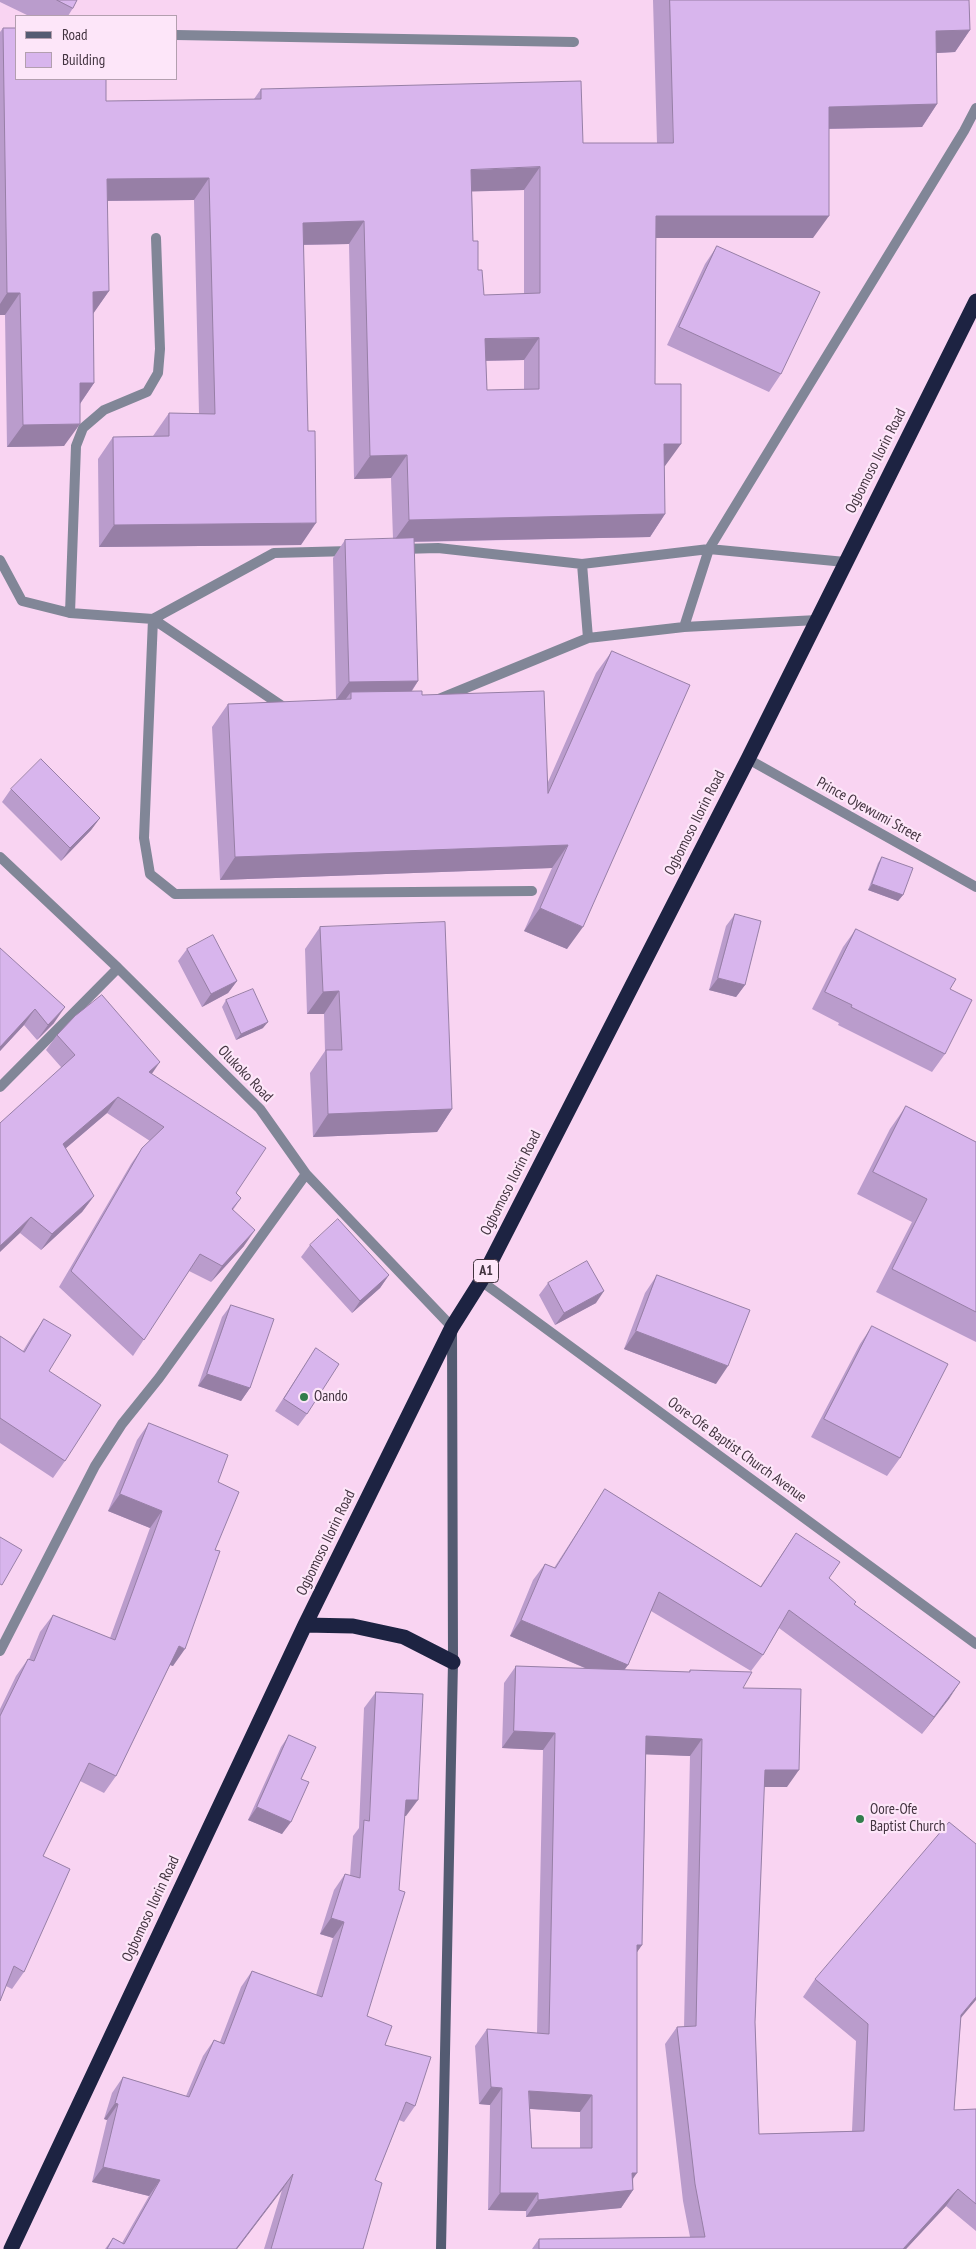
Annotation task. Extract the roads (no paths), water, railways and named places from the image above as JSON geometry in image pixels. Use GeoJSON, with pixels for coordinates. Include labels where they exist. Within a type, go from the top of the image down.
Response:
{"type":"FeatureCollection","features":[{"type":"Feature","properties":{"kind":"highway","name":"Ogbomoso Ilorin Road"},"geometry":{"type":"LineString","coordinates":[[11,2249],[305,1625],[452,1327],[481,1281],[748,759],[976,301]]}},
{"type":"Feature","properties":{"kind":"highway"},"geometry":{"type":"LineString","coordinates":[[305,1625],[353,1626],[404,1637],[453,1662]]}},
{"type":"Feature","properties":{"kind":"main road"},"geometry":{"type":"LineString","coordinates":[[441,2249],[453,1662],[452,1327]]}},
{"type":"Feature","properties":{"kind":"street"},"geometry":{"type":"LineString","coordinates":[[178,35],[574,42]]}},
{"type":"Feature","properties":{"kind":"street"},"geometry":{"type":"LineString","coordinates":[[684,627],[708,549],[964,131],[976,108]]}},
{"type":"Feature","properties":{"kind":"street"},"geometry":{"type":"LineString","coordinates":[[70,613],[76,446],[83,428],[104,410],[147,392],[158,373],[160,348],[156,238]]}},
{"type":"Feature","properties":{"kind":"street"},"geometry":{"type":"LineString","coordinates":[[390,550],[438,548],[582,564],[708,549],[845,562]]}},
{"type":"Feature","properties":{"kind":"street"},"geometry":{"type":"LineString","coordinates":[[153,619],[274,554],[361,550]]}},
{"type":"Feature","properties":{"kind":"street"},"geometry":{"type":"LineString","coordinates":[[0,560],[22,601],[70,613],[153,619],[285,708],[304,708]]}},
{"type":"Feature","properties":{"kind":"street"},"geometry":{"type":"LineString","coordinates":[[582,564],[588,638]]}},
{"type":"Feature","properties":{"kind":"street"},"geometry":{"type":"LineString","coordinates":[[153,619],[144,838],[150,874],[175,894],[532,892]]}},
{"type":"Feature","properties":{"kind":"street"},"geometry":{"type":"LineString","coordinates":[[430,703],[588,638],[684,627],[816,620]]}},
{"type":"Feature","properties":{"kind":"street","name":"Prince Oyewumi Street"},"geometry":{"type":"LineString","coordinates":[[748,759],[976,887]]}},
{"type":"Feature","properties":{"kind":"street","name":"Olukoko Road"},"geometry":{"type":"LineString","coordinates":[[0,857],[118,968],[260,1109],[306,1174],[452,1327]]}},
{"type":"Feature","properties":{"kind":"street"},"geometry":{"type":"LineString","coordinates":[[0,1087],[118,968]]}},
{"type":"Feature","properties":{"kind":"street"},"geometry":{"type":"LineString","coordinates":[[0,1651],[95,1466],[122,1424],[159,1378],[306,1174]]}},
{"type":"Feature","properties":{"kind":"street","name":"Oore-Ofe Baptist Church Avenue"},"geometry":{"type":"LineString","coordinates":[[481,1281],[976,1644]]}},
{"type":"Feature","properties":{"kind":"place","name":"Oando"},"geometry":{"type":"Point","coordinates":[304,1397]}},
{"type":"Feature","properties":{"kind":"place","name":"Oore-Ofe Baptist Church"},"geometry":{"type":"Point","coordinates":[860,1819]}}]}
